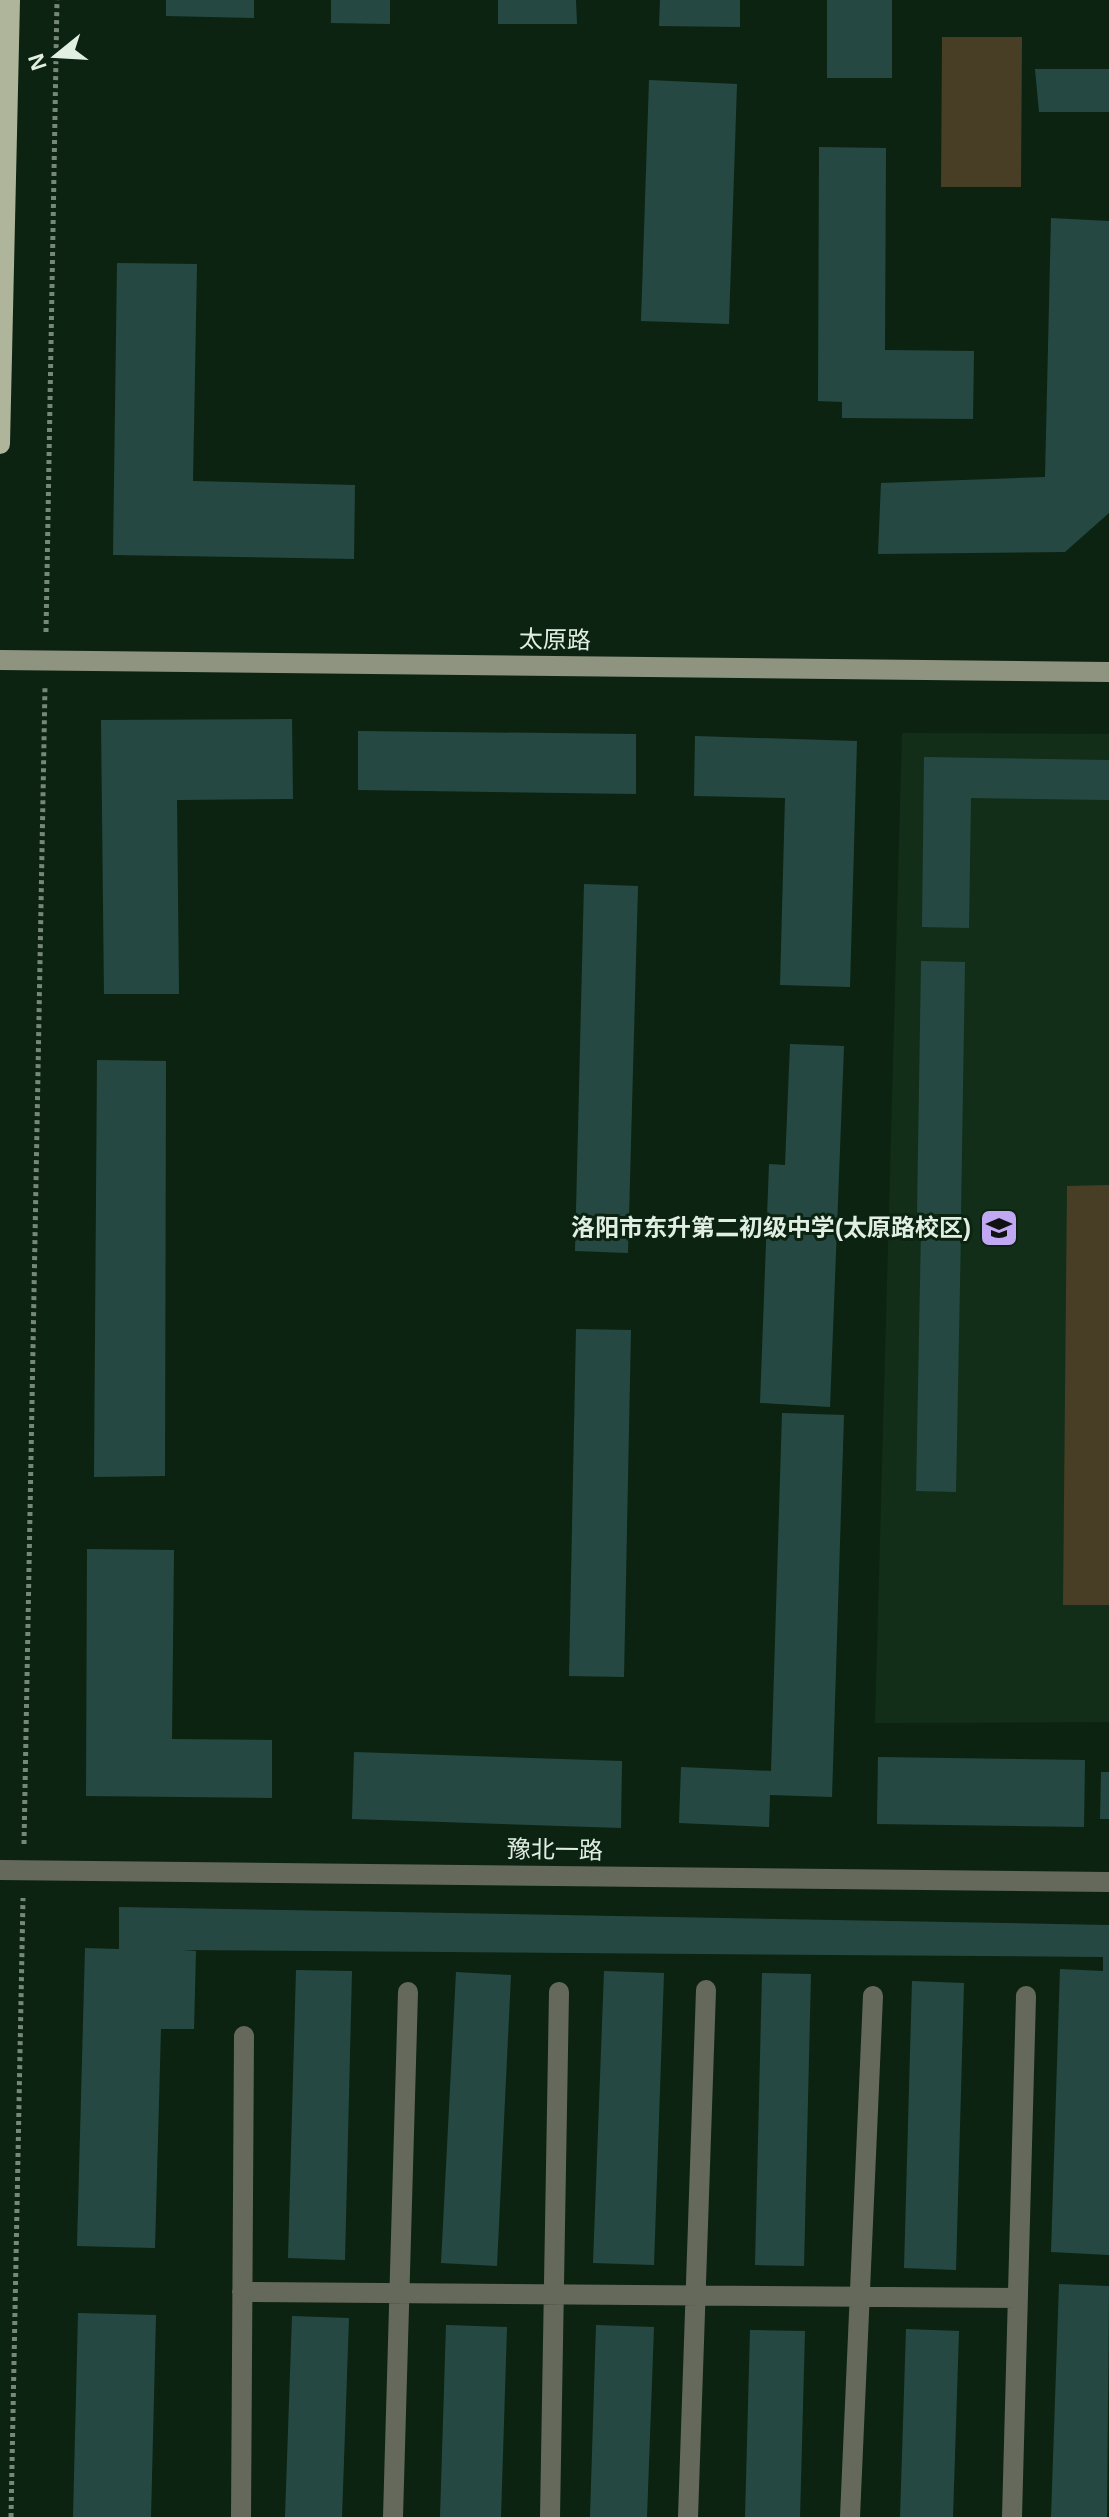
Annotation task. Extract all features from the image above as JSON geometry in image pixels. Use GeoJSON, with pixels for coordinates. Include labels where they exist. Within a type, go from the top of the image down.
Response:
{"type":"FeatureCollection","features":[{"type":"Feature","properties":{"kind":"main road"},"geometry":{"type":"LineString","coordinates":[[0,444],[10,0]]}},
{"type":"Feature","properties":{"kind":"main road","name":"太原路"},"geometry":{"type":"LineString","coordinates":[[0,660],[1109,672]]}},
{"type":"Feature","properties":{"kind":"street","name":"豫北一路"},"geometry":{"type":"LineString","coordinates":[[0,1870],[1109,1882]]}},
{"type":"Feature","properties":{"kind":"street"},"geometry":{"type":"LineString","coordinates":[[688,2517],[706,1990]]}},
{"type":"Feature","properties":{"kind":"street"},"geometry":{"type":"LineString","coordinates":[[393,2517],[408,1992]]}},
{"type":"Feature","properties":{"kind":"street"},"geometry":{"type":"LineString","coordinates":[[550,2517],[559,1992]]}},
{"type":"Feature","properties":{"kind":"street"},"geometry":{"type":"LineString","coordinates":[[850,2517],[873,1996]]}},
{"type":"Feature","properties":{"kind":"street"},"geometry":{"type":"LineString","coordinates":[[1012,2517],[1026,1996]]}},
{"type":"Feature","properties":{"kind":"street"},"geometry":{"type":"LineString","coordinates":[[241,2517],[244,2036]]}},
{"type":"Feature","properties":{"kind":"street"},"geometry":{"type":"LineString","coordinates":[[242,2292],[1018,2298]]}},
{"type":"Feature","properties":{"kind":"path"},"geometry":{"type":"LineString","coordinates":[[11,2517],[57,0]]}},
{"type":"Feature","properties":{"kind":"shaded area"},"geometry":{"type":"Polygon","coordinates":[[[942,37],[1022,37],[1021,187],[941,187],[942,37]]]}},
{"type":"Feature","properties":{"kind":"shaded area","name":"洛阳市东升第二初级中学(太原路校区)"},"geometry":{"type":"Polygon","coordinates":[[[902,733],[1109,734],[1109,1722],[875,1723],[902,733]]]}},
{"type":"Feature","properties":{"kind":"shaded area"},"geometry":{"type":"Polygon","coordinates":[[[1109,1185],[1109,1605],[1063,1605],[1067,1186],[1109,1185]]]}},
{"type":"Feature","properties":{"kind":"building"},"geometry":{"type":"Polygon","coordinates":[[[166,0],[254,0],[254,18],[166,16],[166,0]]]}},
{"type":"Feature","properties":{"kind":"building"},"geometry":{"type":"Polygon","coordinates":[[[331,0],[390,0],[390,24],[331,23],[331,0]]]}},
{"type":"Feature","properties":{"kind":"building"},"geometry":{"type":"Polygon","coordinates":[[[498,0],[576,0],[577,24],[498,24],[498,0]]]}},
{"type":"Feature","properties":{"kind":"building"},"geometry":{"type":"Polygon","coordinates":[[[660,0],[740,0],[740,27],[659,26],[660,0]]]}},
{"type":"Feature","properties":{"kind":"building"},"geometry":{"type":"Polygon","coordinates":[[[827,0],[892,0],[892,78],[827,78],[827,0]]]}},
{"type":"Feature","properties":{"kind":"building"},"geometry":{"type":"Polygon","coordinates":[[[1035,69],[1109,69],[1109,112],[1039,112],[1035,69]]]}},
{"type":"Feature","properties":{"kind":"building"},"geometry":{"type":"Polygon","coordinates":[[[649,80],[737,84],[729,324],[641,321],[649,80]]]}},
{"type":"Feature","properties":{"kind":"building"},"geometry":{"type":"Polygon","coordinates":[[[819,147],[886,148],[885,350],[974,351],[973,419],[842,418],[842,402],[818,401],[819,147]]]}},
{"type":"Feature","properties":{"kind":"building"},"geometry":{"type":"Polygon","coordinates":[[[1051,218],[1109,221],[1109,513],[1065,552],[878,554],[881,483],[1045,477],[1051,218]]]}},
{"type":"Feature","properties":{"kind":"building"},"geometry":{"type":"Polygon","coordinates":[[[117,263],[197,264],[193,481],[355,485],[354,559],[113,555],[117,263]]]}},
{"type":"Feature","properties":{"kind":"building"},"geometry":{"type":"Polygon","coordinates":[[[292,719],[293,799],[177,800],[179,994],[104,994],[101,720],[292,719]]]}},
{"type":"Feature","properties":{"kind":"building"},"geometry":{"type":"Polygon","coordinates":[[[358,731],[636,734],[636,794],[358,790],[358,731]]]}},
{"type":"Feature","properties":{"kind":"building"},"geometry":{"type":"Polygon","coordinates":[[[695,736],[857,741],[850,987],[780,985],[785,798],[694,796],[695,736]]]}},
{"type":"Feature","properties":{"kind":"building"},"geometry":{"type":"Polygon","coordinates":[[[924,757],[1109,760],[1109,800],[971,798],[969,928],[922,927],[924,757]]]}},
{"type":"Feature","properties":{"kind":"building"},"geometry":{"type":"Polygon","coordinates":[[[584,884],[638,886],[628,1253],[575,1251],[584,884]]]}},
{"type":"Feature","properties":{"kind":"building"},"geometry":{"type":"Polygon","coordinates":[[[921,961],[965,962],[961,1214],[917,1214],[921,961]]]}},
{"type":"Feature","properties":{"kind":"building"},"geometry":{"type":"Polygon","coordinates":[[[790,1044],[844,1046],[830,1407],[760,1403],[769,1164],[785,1165],[790,1044]]]}},
{"type":"Feature","properties":{"kind":"building"},"geometry":{"type":"Polygon","coordinates":[[[97,1060],[166,1061],[165,1476],[94,1477],[97,1060]]]}},
{"type":"Feature","properties":{"kind":"building"},"geometry":{"type":"Polygon","coordinates":[[[921,1230],[961,1231],[956,1492],[916,1491],[921,1230]]]}},
{"type":"Feature","properties":{"kind":"building"},"geometry":{"type":"Polygon","coordinates":[[[576,1329],[631,1330],[624,1677],[569,1676],[576,1329]]]}},
{"type":"Feature","properties":{"kind":"building"},"geometry":{"type":"Polygon","coordinates":[[[782,1413],[844,1415],[832,1797],[770,1795],[769,1827],[679,1823],[681,1767],[771,1771],[782,1413]]]}},
{"type":"Feature","properties":{"kind":"building"},"geometry":{"type":"Polygon","coordinates":[[[87,1549],[174,1550],[172,1739],[272,1740],[272,1798],[86,1796],[87,1549]]]}},
{"type":"Feature","properties":{"kind":"building"},"geometry":{"type":"Polygon","coordinates":[[[354,1752],[622,1761],[621,1828],[352,1819],[354,1752]]]}},
{"type":"Feature","properties":{"kind":"building"},"geometry":{"type":"Polygon","coordinates":[[[878,1757],[1085,1760],[1084,1827],[877,1824],[878,1757]]]}},
{"type":"Feature","properties":{"kind":"building"},"geometry":{"type":"Polygon","coordinates":[[[1101,1772],[1109,1772],[1109,1819],[1100,1819],[1101,1772]]]}},
{"type":"Feature","properties":{"kind":"building"},"geometry":{"type":"Polygon","coordinates":[[[119,1907],[1109,1925],[1109,2255],[1051,2252],[1060,1969],[1103,1971],[1103,1957],[181,1950],[196,1951],[194,2029],[161,2029],[155,2248],[77,2246],[85,1948],[119,1949],[119,1907]]]}},
{"type":"Feature","properties":{"kind":"building"},"geometry":{"type":"Polygon","coordinates":[[[296,1970],[352,1971],[345,2260],[288,2258],[296,1970]]]}},
{"type":"Feature","properties":{"kind":"building"},"geometry":{"type":"Polygon","coordinates":[[[604,1971],[664,1973],[654,2265],[593,2263],[604,1971]]]}},
{"type":"Feature","properties":{"kind":"building"},"geometry":{"type":"Polygon","coordinates":[[[456,1972],[511,1975],[497,2266],[441,2263],[456,1972]]]}},
{"type":"Feature","properties":{"kind":"building"},"geometry":{"type":"Polygon","coordinates":[[[762,1973],[811,1974],[804,2266],[755,2265],[762,1973]]]}},
{"type":"Feature","properties":{"kind":"building"},"geometry":{"type":"Polygon","coordinates":[[[912,1981],[964,1983],[956,2270],[904,2268],[912,1981]]]}},
{"type":"Feature","properties":{"kind":"building"},"geometry":{"type":"Polygon","coordinates":[[[1059,2284],[1109,2286],[1107,2517],[1051,2517],[1059,2284]]]}},
{"type":"Feature","properties":{"kind":"building"},"geometry":{"type":"Polygon","coordinates":[[[78,2313],[156,2315],[151,2517],[73,2517],[78,2313]]]}},
{"type":"Feature","properties":{"kind":"building"},"geometry":{"type":"Polygon","coordinates":[[[292,2316],[349,2318],[342,2517],[285,2517],[292,2316]]]}},
{"type":"Feature","properties":{"kind":"building"},"geometry":{"type":"Polygon","coordinates":[[[446,2325],[507,2327],[501,2517],[440,2517],[446,2325]]]}},
{"type":"Feature","properties":{"kind":"building"},"geometry":{"type":"Polygon","coordinates":[[[596,2325],[654,2327],[647,2517],[590,2517],[596,2325]]]}},
{"type":"Feature","properties":{"kind":"building"},"geometry":{"type":"Polygon","coordinates":[[[906,2329],[959,2331],[953,2517],[900,2517],[906,2329]]]}},
{"type":"Feature","properties":{"kind":"building"},"geometry":{"type":"Polygon","coordinates":[[[750,2330],[805,2331],[800,2517],[745,2517],[750,2330]]]}},
{"type":"Feature","properties":{"kind":"place","name":"洛阳市东升第二初级中学(太原路校区)"},"geometry":{"type":"Point","coordinates":[999,1228]}}]}
